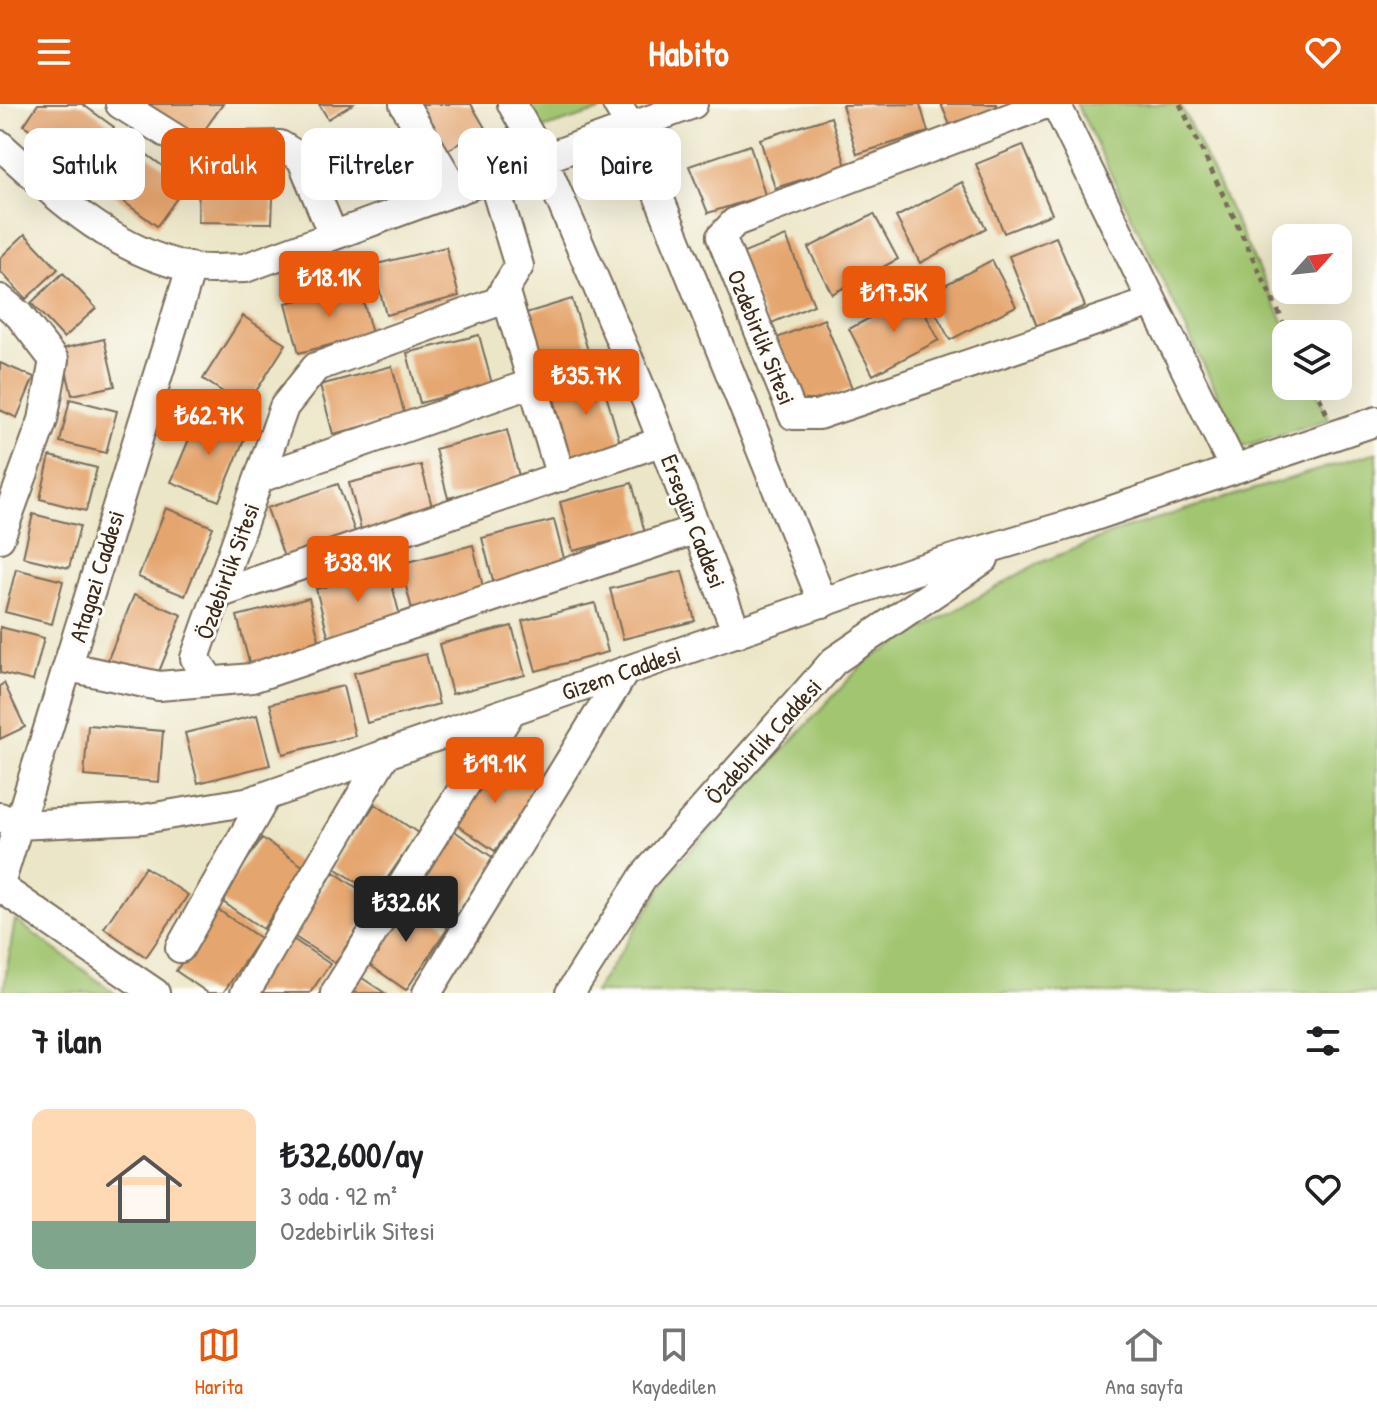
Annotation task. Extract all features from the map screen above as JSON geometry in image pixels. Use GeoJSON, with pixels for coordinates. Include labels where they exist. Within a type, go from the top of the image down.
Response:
{"type":"FeatureCollection","features":[{"type":"Feature","properties":{"kind":"street"},"geometry":{"type":"LineString","coordinates":[[120,104],[189,147],[280,145],[301,158],[333,235]]}},
{"type":"Feature","properties":{"kind":"street"},"geometry":{"type":"LineString","coordinates":[[404,104],[455,190]]}},
{"type":"Feature","properties":{"kind":"street","name":"Ersegün Caddesi"},"geometry":{"type":"LineString","coordinates":[[512,104],[526,128]]}},
{"type":"Feature","properties":{"kind":"street"},"geometry":{"type":"LineString","coordinates":[[557,152],[624,116],[693,104]]}},
{"type":"Feature","properties":{"kind":"street","name":"Ozdebirlik Sitesi"},"geometry":{"type":"LineString","coordinates":[[1046,104],[735,222],[721,237],[793,415],[818,415],[1152,302]]}},
{"type":"Feature","properties":{"kind":"street"},"geometry":{"type":"LineString","coordinates":[[1056,104],[1233,466]]}},
{"type":"Feature","properties":{"kind":"street"},"geometry":{"type":"LineString","coordinates":[[624,116],[823,603]]}},
{"type":"Feature","properties":{"kind":"street"},"geometry":{"type":"LineString","coordinates":[[0,145],[58,197],[122,245],[191,268],[245,268],[458,189]]}},
{"type":"Feature","properties":{"kind":"street","name":"Ersegün Caddesi"},"geometry":{"type":"LineString","coordinates":[[557,192],[663,441],[737,633]]}},
{"type":"Feature","properties":{"kind":"street"},"geometry":{"type":"LineString","coordinates":[[499,200],[519,266],[504,289],[561,477]]}},
{"type":"Feature","properties":{"kind":"street","name":"Atagazi Caddesi"},"geometry":{"type":"LineString","coordinates":[[0,885],[8,821],[69,667],[191,268]]}},
{"type":"Feature","properties":{"kind":"street","name":"Özdebirlik Sitesi"},"geometry":{"type":"LineString","coordinates":[[210,680],[195,658],[221,593],[284,407],[316,367],[497,302],[504,289]]}},
{"type":"Feature","properties":{"kind":"street"},"geometry":{"type":"LineString","coordinates":[[0,299],[19,315],[54,360],[43,420],[0,538]]}},
{"type":"Feature","properties":{"kind":"street"},"geometry":{"type":"LineString","coordinates":[[260,478],[533,383]]}},
{"type":"Feature","properties":{"kind":"street","name":"Gizem Caddesi"},"geometry":{"type":"LineString","coordinates":[[8,821],[143,819],[266,796],[823,603],[1377,421]]}},
{"type":"Feature","properties":{"kind":"street"},"geometry":{"type":"LineString","coordinates":[[221,593],[663,441]]}},
{"type":"Feature","properties":{"kind":"street"},"geometry":{"type":"LineString","coordinates":[[69,667],[159,686],[252,678],[697,529]]}},
{"type":"Feature","properties":{"kind":"street","name":"Özdebirlik Caddesi"},"geometry":{"type":"LineString","coordinates":[[570,993],[644,876],[834,661],[1010,542]]}},
{"type":"Feature","properties":{"kind":"street"},"geometry":{"type":"LineString","coordinates":[[427,993],[625,671]]}},
{"type":"Feature","properties":{"kind":"street"},"geometry":{"type":"LineString","coordinates":[[335,993],[512,710]]}},
{"type":"Feature","properties":{"kind":"street"},"geometry":{"type":"LineString","coordinates":[[245,993],[386,753]]}},
{"type":"Feature","properties":{"kind":"street"},"geometry":{"type":"LineString","coordinates":[[180,948],[266,796]]}},
{"type":"Feature","properties":{"kind":"street"},"geometry":{"type":"LineString","coordinates":[[0,885],[155,993]]}},
{"type":"Feature","properties":{"kind":"path"},"geometry":{"type":"LineString","coordinates":[[1180,104],[1282,320]]}},
{"type":"Feature","properties":{"kind":"green space"},"geometry":{"type":"Polygon","coordinates":[[[524,104],[596,104],[600,111],[545,128],[538,128],[524,104]]]}},
{"type":"Feature","properties":{"kind":"green space"},"geometry":{"type":"Polygon","coordinates":[[[1077,104],[1180,104],[1272,298],[1272,304],[1282,320],[1272,320],[1272,400],[1320,400],[1329,419],[1243,446],[1077,104]]]}},
{"type":"Feature","properties":{"kind":"green space"},"geometry":{"type":"Polygon","coordinates":[[[1377,452],[1377,993],[594,993],[676,866],[865,662],[1037,564],[1123,529],[1377,452]]]}},
{"type":"Feature","properties":{"kind":"green space"},"geometry":{"type":"Polygon","coordinates":[[[15,920],[115,993],[3,993],[15,920]]]}},
{"type":"Feature","properties":{"kind":"building"},"geometry":{"type":"Polygon","coordinates":[[[38,104],[82,104],[114,127],[28,128],[24,125],[38,104]]]}},
{"type":"Feature","properties":{"kind":"building"},"geometry":{"type":"Polygon","coordinates":[[[142,104],[223,104],[206,128],[175,128],[142,104]]]}},
{"type":"Feature","properties":{"kind":"building"},"geometry":{"type":"Polygon","coordinates":[[[319,104],[353,104],[328,119],[319,104]]]}},
{"type":"Feature","properties":{"kind":"building"},"geometry":{"type":"Polygon","coordinates":[[[411,104],[471,104],[485,128],[458,128],[458,144],[442,153],[442,128],[425,128],[411,104]]]}},
{"type":"Feature","properties":{"kind":"building"},"geometry":{"type":"Polygon","coordinates":[[[920,104],[928,132],[857,154],[842,105],[920,104]]]}},
{"type":"Feature","properties":{"kind":"building"},"geometry":{"type":"Polygon","coordinates":[[[941,104],[996,104],[999,111],[952,130],[941,104]]]}},
{"type":"Feature","properties":{"kind":"building"},"geometry":{"type":"Polygon","coordinates":[[[831,117],[846,166],[775,188],[760,139],[831,117]]]}},
{"type":"Feature","properties":{"kind":"building"},"geometry":{"type":"Polygon","coordinates":[[[750,145],[765,195],[708,213],[689,166],[750,145]]]}},
{"type":"Feature","properties":{"kind":"building"},"geometry":{"type":"Polygon","coordinates":[[[1023,145],[1052,214],[1004,233],[976,164],[1023,145]]]}},
{"type":"Feature","properties":{"kind":"building"},"geometry":{"type":"Polygon","coordinates":[[[145,153],[161,165],[161,200],[176,200],[157,226],[122,200],[145,200],[145,153]]]}},
{"type":"Feature","properties":{"kind":"building"},"geometry":{"type":"Polygon","coordinates":[[[962,182],[986,228],[920,263],[896,217],[962,182]]]}},
{"type":"Feature","properties":{"kind":"building"},"geometry":{"type":"Polygon","coordinates":[[[198,200],[273,200],[272,223],[198,222],[198,200]]]}},
{"type":"Feature","properties":{"kind":"building"},"geometry":{"type":"Polygon","coordinates":[[[874,214],[898,259],[832,294],[808,248],[874,214]]]}},
{"type":"Feature","properties":{"kind":"building"},"geometry":{"type":"Polygon","coordinates":[[[25,234],[58,269],[26,299],[0,271],[0,258],[25,234]]]}},
{"type":"Feature","properties":{"kind":"building"},"geometry":{"type":"Polygon","coordinates":[[[786,236],[814,305],[767,325],[739,255],[786,236]]]}},
{"type":"Feature","properties":{"kind":"building"},"geometry":{"type":"Polygon","coordinates":[[[1056,237],[1085,306],[1037,326],[1009,256],[1056,237]]]}},
{"type":"Feature","properties":{"kind":"building"},"geometry":{"type":"Polygon","coordinates":[[[446,247],[459,296],[386,315],[373,265],[446,247]]]}},
{"type":"Feature","properties":{"kind":"building"},"geometry":{"type":"Polygon","coordinates":[[[992,260],[1016,306],[950,340],[926,295],[992,260]]]}},
{"type":"Feature","properties":{"kind":"building"},"geometry":{"type":"Polygon","coordinates":[[[63,273],[96,308],[64,338],[31,303],[63,273]]]}},
{"type":"Feature","properties":{"kind":"building"},"geometry":{"type":"Polygon","coordinates":[[[359,285],[372,334],[299,353],[286,303],[359,285]]]}},
{"type":"Feature","properties":{"kind":"building"},"geometry":{"type":"Polygon","coordinates":[[[915,294],[939,340],[873,375],[849,329],[915,294]]]}},
{"type":"Feature","properties":{"kind":"building"},"geometry":{"type":"Polygon","coordinates":[[[572,299],[594,370],[545,386],[523,314],[572,299]]]}},
{"type":"Feature","properties":{"kind":"building"},"geometry":{"type":"Polygon","coordinates":[[[243,316],[286,344],[246,407],[203,379],[243,316]]]}},
{"type":"Feature","properties":{"kind":"building"},"geometry":{"type":"Polygon","coordinates":[[[824,319],[852,388],[805,408],[777,338],[824,319]]]}},
{"type":"Feature","properties":{"kind":"building"},"geometry":{"type":"Polygon","coordinates":[[[479,335],[492,384],[420,403],[407,353],[479,335]]]}},
{"type":"Feature","properties":{"kind":"building"},"geometry":{"type":"Polygon","coordinates":[[[104,339],[115,386],[72,395],[61,349],[104,339]]]}},
{"type":"Feature","properties":{"kind":"building"},"geometry":{"type":"Polygon","coordinates":[[[0,363],[34,377],[17,418],[0,410],[0,363]]]}},
{"type":"Feature","properties":{"kind":"building"},"geometry":{"type":"Polygon","coordinates":[[[392,366],[405,416],[333,434],[320,385],[392,366]]]}},
{"type":"Feature","properties":{"kind":"building"},"geometry":{"type":"Polygon","coordinates":[[[600,374],[621,446],[571,460],[551,388],[600,374]]]}},
{"type":"Feature","properties":{"kind":"building"},"geometry":{"type":"Polygon","coordinates":[[[70,399],[117,411],[106,453],[60,442],[70,399]]]}},
{"type":"Feature","properties":{"kind":"building"},"geometry":{"type":"Polygon","coordinates":[[[200,413],[247,432],[219,501],[171,482],[200,413]]]}},
{"type":"Feature","properties":{"kind":"building"},"geometry":{"type":"Polygon","coordinates":[[[507,430],[520,480],[448,498],[435,449],[507,430]]]}},
{"type":"Feature","properties":{"kind":"building"},"geometry":{"type":"Polygon","coordinates":[[[50,456],[97,468],[86,511],[40,499],[50,456]]]}},
{"type":"Feature","properties":{"kind":"building"},"geometry":{"type":"Polygon","coordinates":[[[421,465],[434,514],[362,533],[349,483],[421,465]]]}},
{"type":"Feature","properties":{"kind":"building"},"geometry":{"type":"Polygon","coordinates":[[[632,483],[645,533],[573,551],[560,502],[632,483]]]}},
{"type":"Feature","properties":{"kind":"building"},"geometry":{"type":"Polygon","coordinates":[[[338,484],[355,532],[284,557],[267,508],[338,484]]]}},
{"type":"Feature","properties":{"kind":"building"},"geometry":{"type":"Polygon","coordinates":[[[166,508],[213,527],[185,596],[138,577],[166,508]]]}},
{"type":"Feature","properties":{"kind":"building"},"geometry":{"type":"Polygon","coordinates":[[[33,514],[80,526],[69,568],[23,557],[33,514]]]}},
{"type":"Feature","properties":{"kind":"building"},"geometry":{"type":"Polygon","coordinates":[[[554,520],[567,570],[495,588],[482,538],[554,520]]]}},
{"type":"Feature","properties":{"kind":"building"},"geometry":{"type":"Polygon","coordinates":[[[473,545],[485,595],[413,613],[400,564],[473,545]]]}},
{"type":"Feature","properties":{"kind":"building"},"geometry":{"type":"Polygon","coordinates":[[[16,569],[63,581],[52,624],[5,612],[16,569]]]}},
{"type":"Feature","properties":{"kind":"building"},"geometry":{"type":"Polygon","coordinates":[[[388,570],[401,620],[329,639],[316,589],[388,570]]]}},
{"type":"Feature","properties":{"kind":"building"},"geometry":{"type":"Polygon","coordinates":[[[682,571],[695,621],[623,639],[610,589],[682,571]]]}},
{"type":"Feature","properties":{"kind":"building"},"geometry":{"type":"Polygon","coordinates":[[[134,595],[182,615],[154,684],[106,664],[134,595]]]}},
{"type":"Feature","properties":{"kind":"building"},"geometry":{"type":"Polygon","coordinates":[[[309,598],[321,648],[250,666],[237,616],[309,598]]]}},
{"type":"Feature","properties":{"kind":"building"},"geometry":{"type":"Polygon","coordinates":[[[595,603],[608,652],[536,671],[522,621],[595,603]]]}},
{"type":"Feature","properties":{"kind":"building"},"geometry":{"type":"Polygon","coordinates":[[[512,626],[525,675],[452,694],[439,644],[512,626]]]}},
{"type":"Feature","properties":{"kind":"building"},"geometry":{"type":"Polygon","coordinates":[[[0,627],[44,638],[33,681],[0,673],[0,627]]]}},
{"type":"Feature","properties":{"kind":"building"},"geometry":{"type":"Polygon","coordinates":[[[426,654],[439,704],[367,723],[354,673],[426,654]]]}},
{"type":"Feature","properties":{"kind":"building"},"geometry":{"type":"Polygon","coordinates":[[[4,683],[25,727],[0,739],[0,686],[4,683]]]}},
{"type":"Feature","properties":{"kind":"building"},"geometry":{"type":"Polygon","coordinates":[[[343,686],[355,736],[283,754],[270,704],[343,686]]]}},
{"type":"Feature","properties":{"kind":"building"},"geometry":{"type":"Polygon","coordinates":[[[257,715],[270,765],[198,783],[185,733],[257,715]]]}},
{"type":"Feature","properties":{"kind":"building"},"geometry":{"type":"Polygon","coordinates":[[[88,725],[163,731],[159,782],[84,776],[88,725]]]}},
{"type":"Feature","properties":{"kind":"building"},"geometry":{"type":"Polygon","coordinates":[[[494,760],[537,789],[495,851],[453,822],[494,760]]]}},
{"type":"Feature","properties":{"kind":"building"},"geometry":{"type":"Polygon","coordinates":[[[375,804],[418,833],[376,895],[334,867],[375,804]]]}},
{"type":"Feature","properties":{"kind":"building"},"geometry":{"type":"Polygon","coordinates":[[[453,830],[495,859],[453,921],[411,892],[453,830]]]}},
{"type":"Feature","properties":{"kind":"building"},"geometry":{"type":"Polygon","coordinates":[[[262,838],[304,867],[263,929],[220,900],[262,838]]]}},
{"type":"Feature","properties":{"kind":"building"},"geometry":{"type":"Polygon","coordinates":[[[145,867],[188,895],[146,957],[104,928],[145,867]]]}},
{"type":"Feature","properties":{"kind":"building"},"geometry":{"type":"Polygon","coordinates":[[[334,872],[376,901],[335,963],[292,935],[334,872]]]}},
{"type":"Feature","properties":{"kind":"building"},"geometry":{"type":"Polygon","coordinates":[[[406,899],[448,928],[406,990],[364,961],[406,899]]]}},
{"type":"Feature","properties":{"kind":"building"},"geometry":{"type":"Polygon","coordinates":[[[217,909],[260,938],[223,993],[208,993],[176,971],[217,909]]]}},
{"type":"Feature","properties":{"kind":"building"},"geometry":{"type":"Polygon","coordinates":[[[287,935],[330,964],[310,993],[248,993],[287,935]]]}},
{"type":"Feature","properties":{"kind":"building"},"geometry":{"type":"Polygon","coordinates":[[[359,976],[385,993],[348,993],[359,976]]]}}]}
